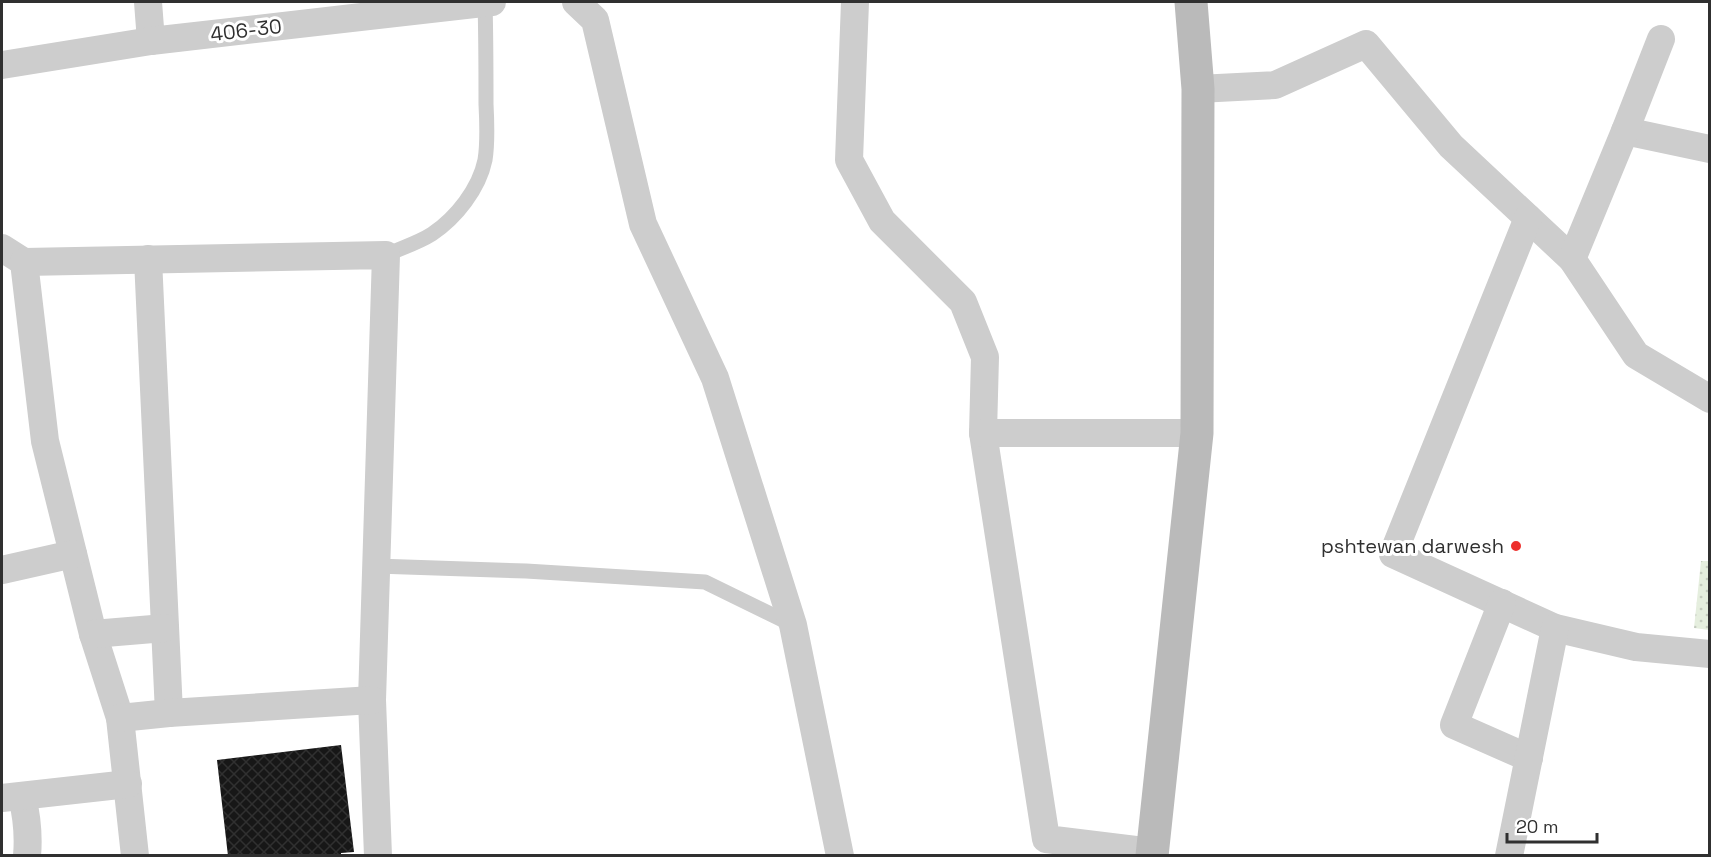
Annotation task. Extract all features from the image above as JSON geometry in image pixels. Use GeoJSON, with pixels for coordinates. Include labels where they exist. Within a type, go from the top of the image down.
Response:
{"type":"FeatureCollection","features":[{"type":"Feature","properties":{"kind":"main road"},"geometry":{"type":"LineString","coordinates":[[1152,854],[1197,433],[1198,89],[1191,2]]}},
{"type":"Feature","properties":{"kind":"street"},"geometry":{"type":"LineString","coordinates":[[148,2],[151,41]]}},
{"type":"Feature","properties":{"kind":"street","name":"406-30"},"geometry":{"type":"LineString","coordinates":[[2,65],[151,41],[488,2]]}},
{"type":"Feature","properties":{"kind":"street"},"geometry":{"type":"LineString","coordinates":[[576,2],[595,20],[643,224],[715,378],[793,625],[840,855]]}},
{"type":"Feature","properties":{"kind":"street"},"geometry":{"type":"LineString","coordinates":[[855,2],[849,160],[882,221],[963,302],[985,357],[983,433],[1046,839],[1152,854]]}},
{"type":"Feature","properties":{"kind":"street"},"geometry":{"type":"LineString","coordinates":[[1572,259],[1661,39]]}},
{"type":"Feature","properties":{"kind":"street"},"geometry":{"type":"LineString","coordinates":[[1198,89],[1275,85],[1366,44],[1451,146],[1572,259],[1636,355],[1710,399]]}},
{"type":"Feature","properties":{"kind":"street"},"geometry":{"type":"LineString","coordinates":[[1625,131],[1710,149]]}},
{"type":"Feature","properties":{"kind":"street"},"geometry":{"type":"LineString","coordinates":[[1528,218],[1393,554],[1555,628],[1636,647],[1710,654]]}},
{"type":"Feature","properties":{"kind":"street"},"geometry":{"type":"LineString","coordinates":[[135,855],[120,718],[93,634],[45,441],[13,254],[148,259],[386,255],[372,700],[378,855]]}},
{"type":"Feature","properties":{"kind":"street"},"geometry":{"type":"LineString","coordinates":[[148,259],[169,713]]}},
{"type":"Feature","properties":{"kind":"street"},"geometry":{"type":"LineString","coordinates":[[983,433],[1197,433]]}},
{"type":"Feature","properties":{"kind":"street"},"geometry":{"type":"LineString","coordinates":[[2,570],[73,554]]}},
{"type":"Feature","properties":{"kind":"street"},"geometry":{"type":"LineString","coordinates":[[1502,603],[1454,726],[1529,758]]}},
{"type":"Feature","properties":{"kind":"street"},"geometry":{"type":"LineString","coordinates":[[93,634],[165,628]]}},
{"type":"Feature","properties":{"kind":"street"},"geometry":{"type":"LineString","coordinates":[[1509,855],[1555,628]]}},
{"type":"Feature","properties":{"kind":"street"},"geometry":{"type":"LineString","coordinates":[[120,718],[372,700]]}},
{"type":"Feature","properties":{"kind":"street"},"geometry":{"type":"LineString","coordinates":[[12,797],[128,784]]}},
{"type":"Feature","properties":{"kind":"street"},"geometry":{"type":"LineString","coordinates":[[12,797],[28,817],[27,855]]}},
{"type":"Feature","properties":{"kind":"lane"},"geometry":{"type":"LineString","coordinates":[[386,255],[432,234],[446,222],[471,193],[480,176],[485,160],[487,137],[488,2]]}},
{"type":"Feature","properties":{"kind":"lane"},"geometry":{"type":"LineString","coordinates":[[376,566],[526,571],[705,582],[793,625]]}},
{"type":"Feature","properties":{"kind":"green space"},"geometry":{"type":"Polygon","coordinates":[[[1701,561],[1709,561],[1709,630],[1694,628],[1701,561]]]}},
{"type":"Feature","properties":{"kind":"building"},"geometry":{"type":"Polygon","coordinates":[[[341,745],[354,852],[341,853],[341,856],[228,856],[217,760],[341,745]]]}},
{"type":"Feature","properties":{"kind":"place","name":"pshtewan darwesh"},"geometry":{"type":"Point","coordinates":[1516,546]}}]}
